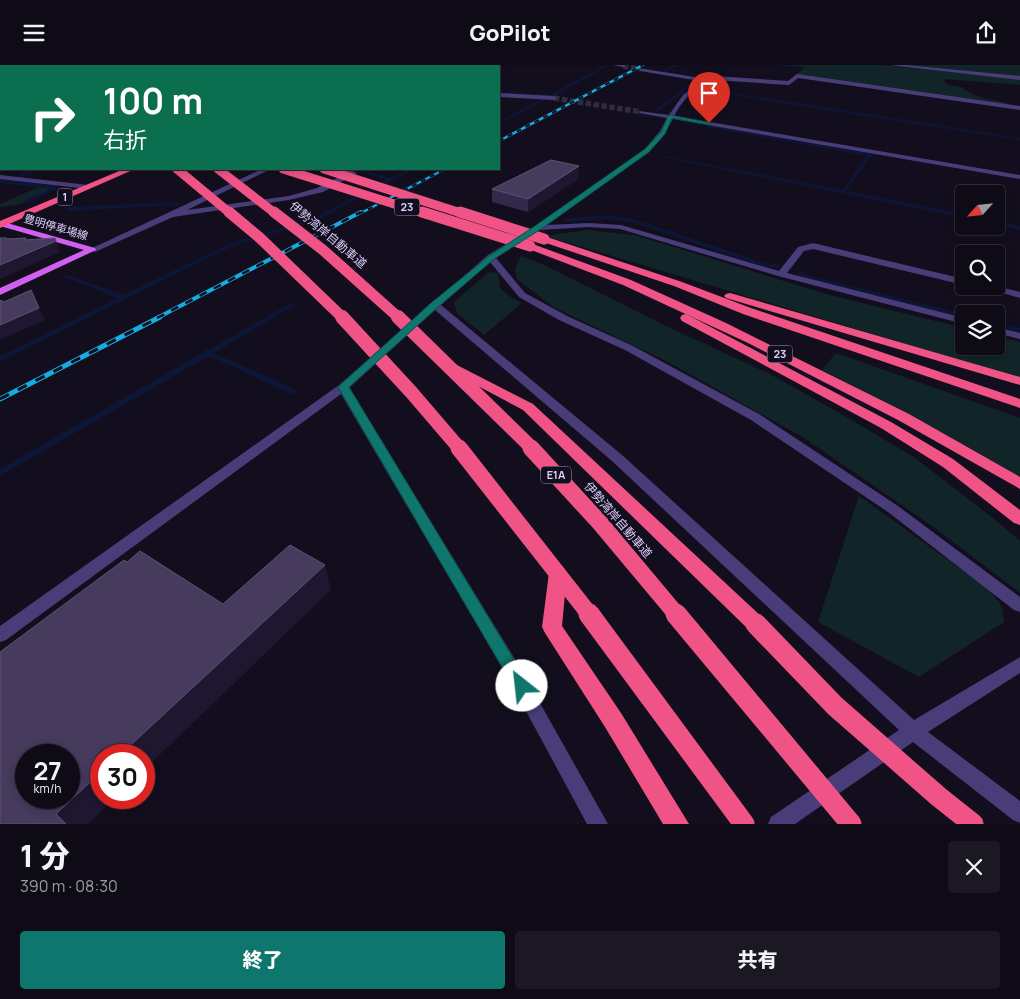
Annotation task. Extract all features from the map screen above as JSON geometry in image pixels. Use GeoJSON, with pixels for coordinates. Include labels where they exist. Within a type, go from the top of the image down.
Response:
{"type":"FeatureCollection","features":[{"type":"Feature","properties":{"kind":"highway","name":"1"},"geometry":{"type":"LineString","coordinates":[[1,224],[128,170]]}},
{"type":"Feature","properties":{"kind":"highway"},"geometry":{"type":"LineString","coordinates":[[177,170],[234,215],[290,265],[406,385],[558,573],[744,824]]}},
{"type":"Feature","properties":{"kind":"highway","name":"伊勢湾岸自動車道"},"geometry":{"type":"LineString","coordinates":[[219,170],[322,250],[385,303],[514,429],[600,523],[851,824]]}},
{"type":"Feature","properties":{"kind":"highway","name":"23"},"geometry":{"type":"LineString","coordinates":[[286,170],[560,256],[709,319],[915,422],[1020,484]]}},
{"type":"Feature","properties":{"kind":"highway","name":"23"},"geometry":{"type":"LineString","coordinates":[[327,170],[541,233],[747,311],[1020,404]]}},
{"type":"Feature","properties":{"kind":"highway"},"geometry":{"type":"LineString","coordinates":[[560,256],[639,294],[886,425],[948,463],[1020,519]]}},
{"type":"Feature","properties":{"kind":"highway"},"geometry":{"type":"LineString","coordinates":[[678,284],[758,303],[1020,381]]}},
{"type":"Feature","properties":{"kind":"highway"},"geometry":{"type":"LineString","coordinates":[[451,366],[528,407],[756,624],[835,706],[939,797],[973,824]]}},
{"type":"Feature","properties":{"kind":"highway"},"geometry":{"type":"LineString","coordinates":[[558,573],[552,627],[677,824]]}},
{"type":"Feature","properties":{"kind":"main road","name":"豊明停車場線"},"geometry":{"type":"LineString","coordinates":[[1,224],[92,249]]}},
{"type":"Feature","properties":{"kind":"main road","name":"豊明停車場線"},"geometry":{"type":"LineString","coordinates":[[0,292],[92,249]]}},
{"type":"Feature","properties":{"kind":"street"},"geometry":{"type":"LineString","coordinates":[[615,65],[623,66]]}},
{"type":"Feature","properties":{"kind":"street"},"geometry":{"type":"LineString","coordinates":[[891,65],[1020,78]]}},
{"type":"Feature","properties":{"kind":"street"},"geometry":{"type":"LineString","coordinates":[[640,69],[701,80],[789,83],[797,76],[1020,108]]}},
{"type":"Feature","properties":{"kind":"street"},"geometry":{"type":"LineString","coordinates":[[0,635],[343,387],[492,257],[541,233],[647,150],[663,133],[670,116],[685,95],[703,83],[704,81],[701,80]]}},
{"type":"Feature","properties":{"kind":"street"},"geometry":{"type":"LineString","coordinates":[[500,95],[554,98]]}},
{"type":"Feature","properties":{"kind":"street"},"geometry":{"type":"LineString","coordinates":[[641,112],[1020,177]]}},
{"type":"Feature","properties":{"kind":"street"},"geometry":{"type":"LineString","coordinates":[[92,249],[171,215],[265,170]]}},
{"type":"Feature","properties":{"kind":"street"},"geometry":{"type":"LineString","coordinates":[[171,215],[289,198],[313,192],[352,173],[344,170]]}},
{"type":"Feature","properties":{"kind":"street"},"geometry":{"type":"LineString","coordinates":[[0,177],[88,187]]}},
{"type":"Feature","properties":{"kind":"street"},"geometry":{"type":"LineString","coordinates":[[541,233],[589,225],[621,227],[781,273],[955,319]]}},
{"type":"Feature","properties":{"kind":"street"},"geometry":{"type":"LineString","coordinates":[[781,273],[801,249],[813,247],[955,280]]}},
{"type":"Feature","properties":{"kind":"street"},"geometry":{"type":"LineString","coordinates":[[492,257],[522,295],[563,318],[629,348],[755,417],[893,509],[1020,607]]}},
{"type":"Feature","properties":{"kind":"street"},"geometry":{"type":"LineString","coordinates":[[1005,291],[1020,295]]}},
{"type":"Feature","properties":{"kind":"street"},"geometry":{"type":"LineString","coordinates":[[435,305],[616,458],[913,731],[1020,813]]}},
{"type":"Feature","properties":{"kind":"street"},"geometry":{"type":"LineString","coordinates":[[1005,332],[1020,336]]}},
{"type":"Feature","properties":{"kind":"street"},"geometry":{"type":"LineString","coordinates":[[343,387],[512,669],[598,824]]}},
{"type":"Feature","properties":{"kind":"street"},"geometry":{"type":"LineString","coordinates":[[778,824],[913,731],[1020,664]]}},
{"type":"Feature","properties":{"kind":"green space"},"geometry":{"type":"Polygon","coordinates":[[[781,65],[883,65],[1020,79],[1020,85],[943,79],[948,85],[961,87],[972,94],[986,99],[1005,102],[1009,105],[796,75],[805,67],[781,65]]]}},
{"type":"Feature","properties":{"kind":"green space"},"geometry":{"type":"Polygon","coordinates":[[[901,65],[1020,65],[1020,76],[901,65]]]}},
{"type":"Feature","properties":{"kind":"green space"},"geometry":{"type":"Polygon","coordinates":[[[39,187],[54,189],[18,205],[0,207],[0,204],[39,187]]]}},
{"type":"Feature","properties":{"kind":"green space"},"geometry":{"type":"Polygon","coordinates":[[[587,230],[635,235],[826,294],[955,326],[955,355],[1005,355],[1005,338],[1020,342],[1020,378],[545,236],[587,230]]]}},
{"type":"Feature","properties":{"kind":"green space"},"geometry":{"type":"Polygon","coordinates":[[[521,256],[544,265],[668,327],[770,374],[914,457],[1020,541],[1020,593],[935,528],[804,438],[668,362],[553,307],[517,279],[515,269],[521,256]]]}},
{"type":"Feature","properties":{"kind":"green space"},"geometry":{"type":"Polygon","coordinates":[[[489,272],[498,273],[500,288],[509,296],[522,303],[484,335],[457,313],[454,302],[489,272]]]}},
{"type":"Feature","properties":{"kind":"green space"},"geometry":{"type":"Polygon","coordinates":[[[836,353],[1020,418],[1020,478],[950,437],[822,370],[836,353]]]}},
{"type":"Feature","properties":{"kind":"green space"},"geometry":{"type":"Polygon","coordinates":[[[859,496],[990,590],[1002,607],[1004,622],[919,677],[818,622],[859,496]]]}},
{"type":"Feature","properties":{"kind":"building"},"geometry":{"type":"Polygon","coordinates":[[[551,160],[579,166],[528,199],[492,189],[551,160]]]}},
{"type":"Feature","properties":{"kind":"building"},"geometry":{"type":"Polygon","coordinates":[[[0,238],[26,238],[24,240],[55,238],[56,241],[0,265],[0,238]]]}},
{"type":"Feature","properties":{"kind":"building"},"geometry":{"type":"Polygon","coordinates":[[[31,290],[39,308],[0,325],[0,300],[4,302],[31,290]]]}},
{"type":"Feature","properties":{"kind":"building"},"geometry":{"type":"Polygon","coordinates":[[[290,545],[325,565],[132,744],[90,744],[90,782],[80,792],[80,744],[15,744],[15,809],[61,809],[56,814],[66,824],[0,824],[0,652],[124,560],[127,562],[140,551],[223,604],[290,545]]]}},
{"type":"Feature","properties":{"kind":"waterway"},"geometry":{"type":"LineString","coordinates":[[665,71],[676,65]]}},
{"type":"Feature","properties":{"kind":"waterway"},"geometry":{"type":"LineString","coordinates":[[774,65],[804,67]]}},
{"type":"Feature","properties":{"kind":"waterway"},"geometry":{"type":"LineString","coordinates":[[500,93],[551,96],[606,66]]}},
{"type":"Feature","properties":{"kind":"waterway"},"geometry":{"type":"LineString","coordinates":[[658,110],[690,85]]}},
{"type":"Feature","properties":{"kind":"waterway"},"geometry":{"type":"LineString","coordinates":[[707,90],[1020,139]]}},
{"type":"Feature","properties":{"kind":"waterway"},"geometry":{"type":"LineString","coordinates":[[500,122],[546,98]]}},
{"type":"Feature","properties":{"kind":"waterway"},"geometry":{"type":"LineString","coordinates":[[639,115],[648,117]]}},
{"type":"Feature","properties":{"kind":"waterway"},"geometry":{"type":"LineString","coordinates":[[709,126],[870,155],[843,192]]}},
{"type":"Feature","properties":{"kind":"waterway"},"geometry":{"type":"LineString","coordinates":[[660,156],[955,214]]}},
{"type":"Feature","properties":{"kind":"waterway"},"geometry":{"type":"LineString","coordinates":[[18,177],[33,170]]}},
{"type":"Feature","properties":{"kind":"waterway"},"geometry":{"type":"LineString","coordinates":[[360,170],[390,180]]}},
{"type":"Feature","properties":{"kind":"waterway"},"geometry":{"type":"LineString","coordinates":[[124,298],[231,245],[316,219],[410,170]]}},
{"type":"Feature","properties":{"kind":"waterway"},"geometry":{"type":"LineString","coordinates":[[0,181],[56,188],[27,201]]}},
{"type":"Feature","properties":{"kind":"waterway"},"geometry":{"type":"LineString","coordinates":[[68,209],[176,204]]}},
{"type":"Feature","properties":{"kind":"waterway"},"geometry":{"type":"LineString","coordinates":[[567,220],[607,217],[632,220],[764,265],[778,266]]}},
{"type":"Feature","properties":{"kind":"waterway"},"geometry":{"type":"LineString","coordinates":[[1005,225],[1020,228]]}},
{"type":"Feature","properties":{"kind":"waterway"},"geometry":{"type":"LineString","coordinates":[[800,273],[804,276],[955,314]]}},
{"type":"Feature","properties":{"kind":"waterway"},"geometry":{"type":"LineString","coordinates":[[67,276],[124,298]]}},
{"type":"Feature","properties":{"kind":"waterway"},"geometry":{"type":"LineString","coordinates":[[0,359],[124,298]]}},
{"type":"Feature","properties":{"kind":"waterway"},"geometry":{"type":"LineString","coordinates":[[209,353],[293,304]]}},
{"type":"Feature","properties":{"kind":"waterway"},"geometry":{"type":"LineString","coordinates":[[1005,326],[1020,330]]}},
{"type":"Feature","properties":{"kind":"waterway"},"geometry":{"type":"LineString","coordinates":[[0,473],[209,353]]}},
{"type":"Feature","properties":{"kind":"waterway"},"geometry":{"type":"LineString","coordinates":[[209,353],[292,391]]}},
{"type":"Feature","properties":{"kind":"tunnel"},"geometry":{"type":"LineString","coordinates":[[623,66],[640,69]]}},
{"type":"Feature","properties":{"kind":"tunnel"},"geometry":{"type":"LineString","coordinates":[[554,98],[641,112]]}},
{"type":"Feature","properties":{"kind":"railway"},"geometry":{"type":"LineString","coordinates":[[500,140],[643,65]]}},
{"type":"Feature","properties":{"kind":"railway"},"geometry":{"type":"LineString","coordinates":[[359,214],[443,170]]}},
{"type":"Feature","properties":{"kind":"railway"},"geometry":{"type":"LineString","coordinates":[[157,318],[361,212]]}},
{"type":"Feature","properties":{"kind":"railway"},"geometry":{"type":"LineString","coordinates":[[0,399],[160,317]]}},
{"type":"Feature","properties":{"kind":"route"},"geometry":{"type":"LineString","coordinates":[[522,686],[343,387],[492,257],[538,228],[647,150],[663,133],[670,116],[709,123]]}}]}
